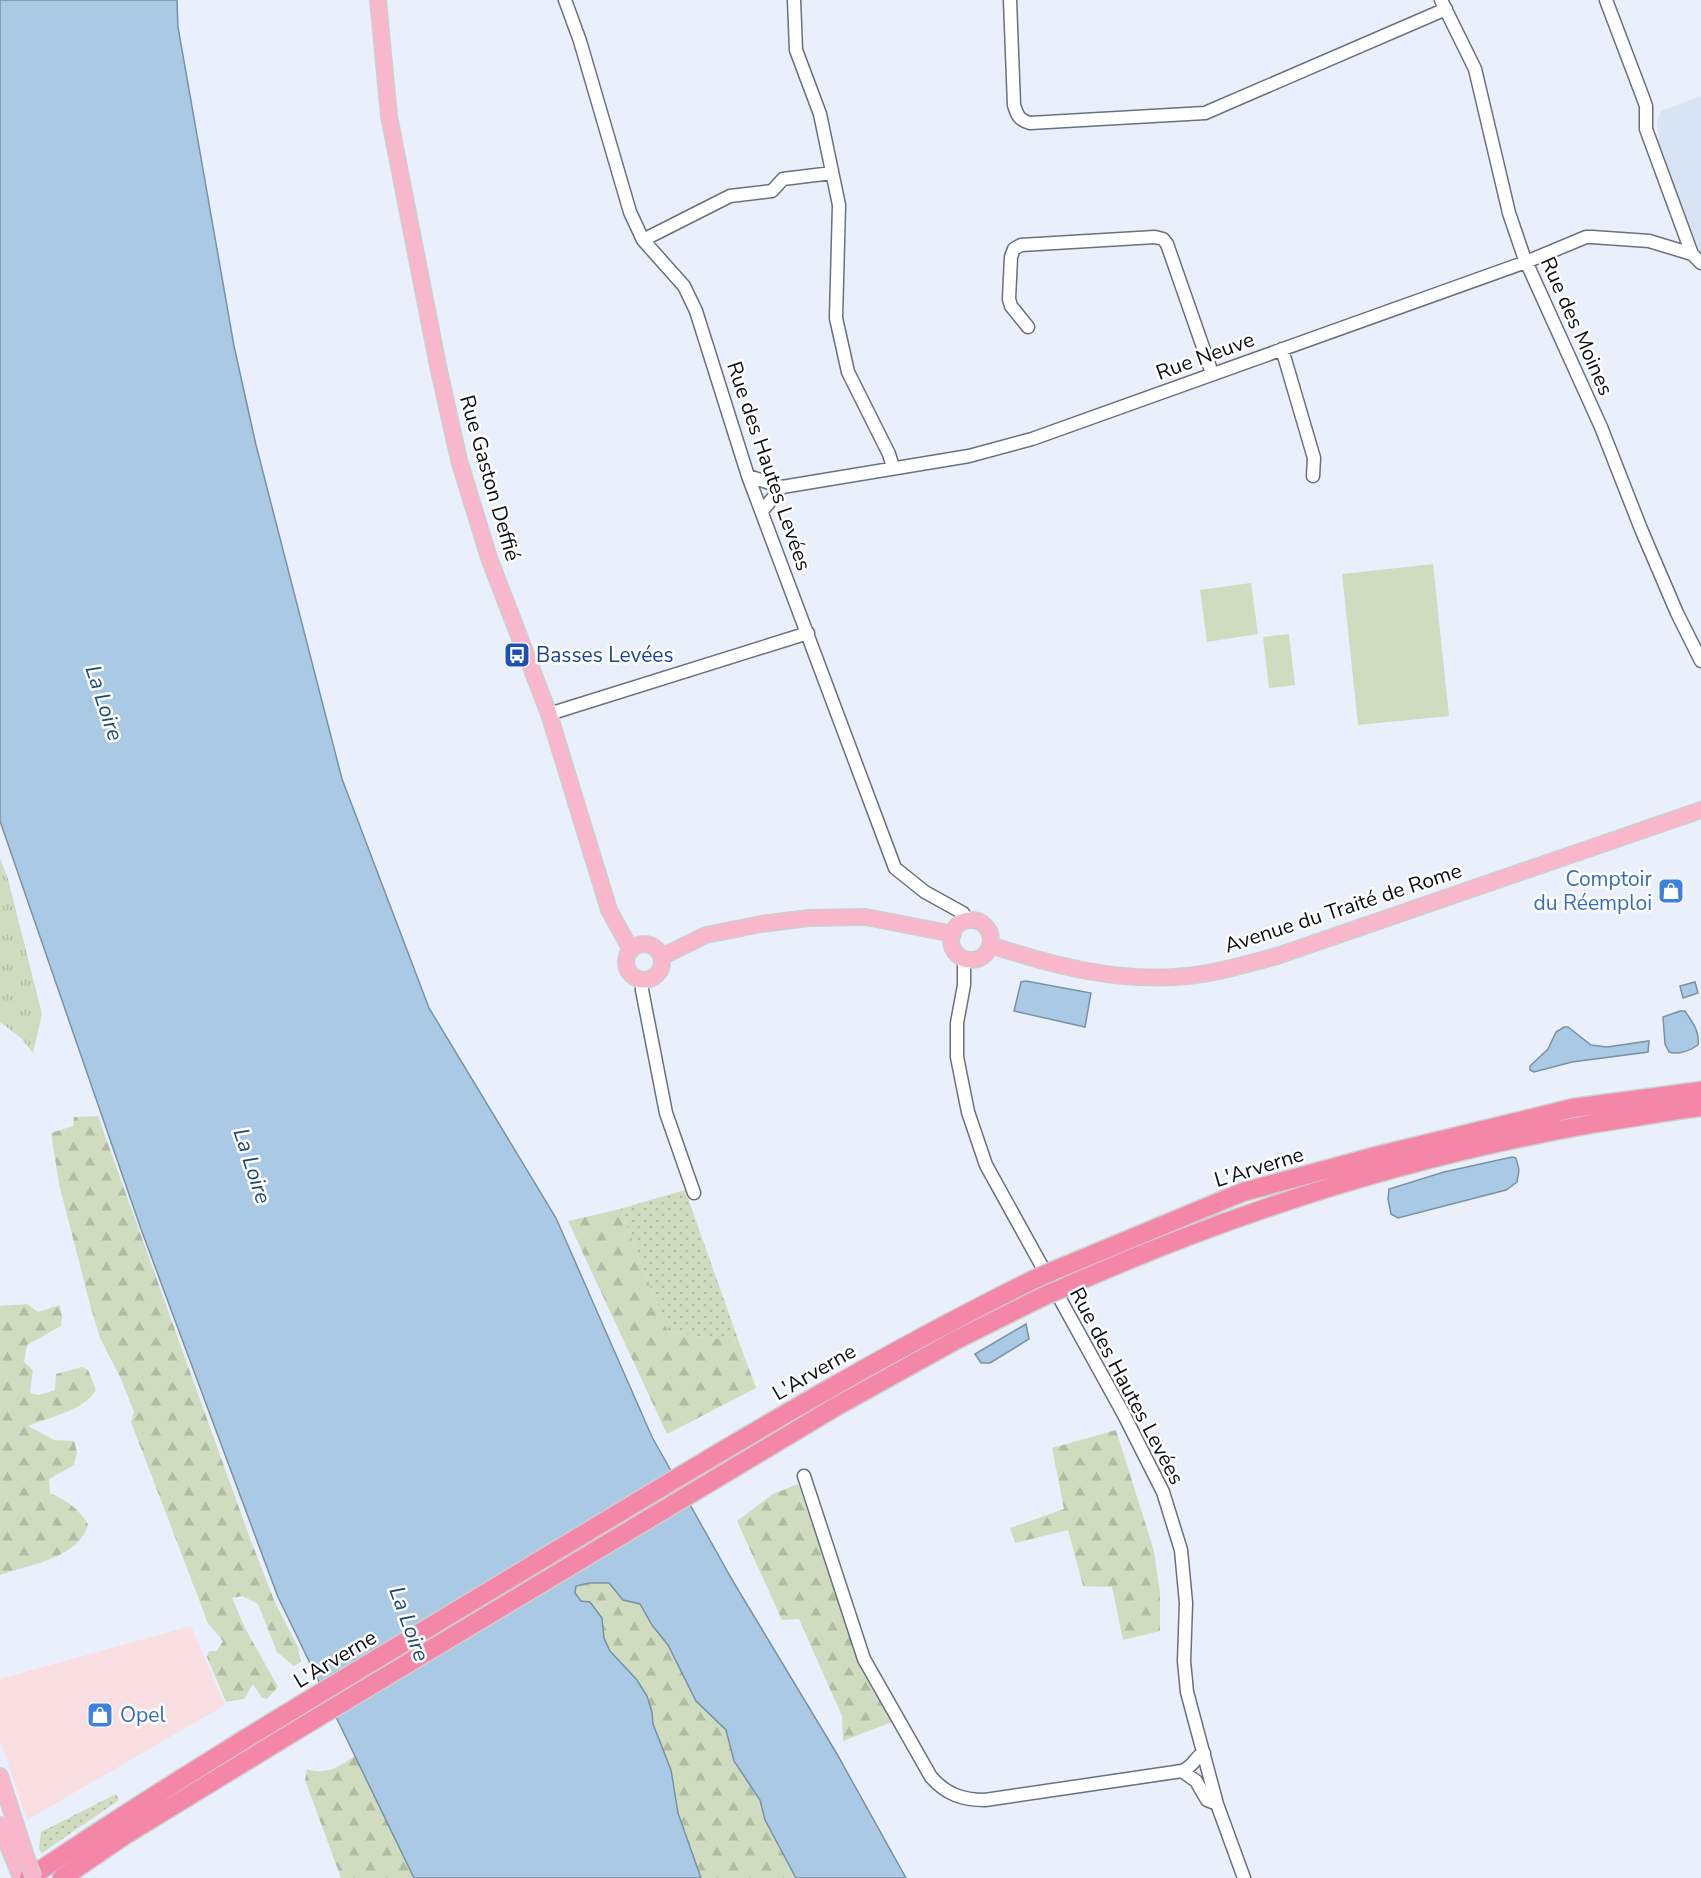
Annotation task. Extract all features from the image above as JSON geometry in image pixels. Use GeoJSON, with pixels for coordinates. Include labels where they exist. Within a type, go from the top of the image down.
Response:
{"type":"FeatureCollection","features":[{"type":"Feature","properties":{"kind":"highway","name":"L'Arverne"},"geometry":{"type":"LineString","coordinates":[[24,1873],[714,1456],[878,1360],[1035,1279],[1243,1192],[1380,1155],[1573,1108],[1701,1090]]}},
{"type":"Feature","properties":{"kind":"highway","name":"L'Arverne"},"geometry":{"type":"LineString","coordinates":[[62,1878],[125,1835],[897,1372],[1044,1296],[1129,1259],[1244,1215],[1385,1171],[1522,1136],[1701,1107]]}},
{"type":"Feature","properties":{"kind":"main road","name":"Rue Gaston Deffié"},"geometry":{"type":"LineString","coordinates":[[378,0],[389,116],[438,366],[459,460],[489,558],[549,714],[609,910],[631,950]]}},
{"type":"Feature","properties":{"kind":"main road","name":"Avenue du Traité de Rome"},"geometry":{"type":"LineString","coordinates":[[990,945],[1077,970],[1119,976],[1198,974],[1276,956],[1701,810]]}},
{"type":"Feature","properties":{"kind":"main road"},"geometry":{"type":"LineString","coordinates":[[661,957],[706,935],[761,924],[809,918],[866,917],[953,933]]}},
{"type":"Feature","properties":{"kind":"main road"},"geometry":{"type":"LineString","coordinates":[[968,921],[980,923],[986,927],[991,939],[985,955],[975,960],[964,958],[954,951],[952,945],[953,933],[959,925],[968,921]]}},
{"type":"Feature","properties":{"kind":"main road"},"geometry":{"type":"LineString","coordinates":[[647,944],[655,948],[661,957],[662,965],[658,973],[650,979],[642,980],[634,977],[627,970],[626,959],[631,950],[638,945],[647,944]]}},
{"type":"Feature","properties":{"kind":"main road"},"geometry":{"type":"LineString","coordinates":[[0,1779],[6,1853],[24,1873],[34,1878]]}},
{"type":"Feature","properties":{"kind":"main road"},"geometry":{"type":"LineString","coordinates":[[4,1825],[24,1873]]}},
{"type":"Feature","properties":{"kind":"street","name":"Rue des Hautes Levées"},"geometry":{"type":"LineString","coordinates":[[565,0],[580,41],[630,212],[643,240],[684,286],[696,311],[748,476],[895,867],[925,892],[963,913],[968,921]]}},
{"type":"Feature","properties":{"kind":"street"},"geometry":{"type":"LineString","coordinates":[[794,0],[796,50],[820,114],[839,205],[836,318],[848,372],[889,454],[893,467]]}},
{"type":"Feature","properties":{"kind":"street"},"geometry":{"type":"LineString","coordinates":[[1010,0],[1014,105],[1017,116],[1023,122],[1030,123],[1205,113],[1444,4]]}},
{"type":"Feature","properties":{"kind":"street"},"geometry":{"type":"LineString","coordinates":[[1606,0],[1646,106],[1646,129],[1692,254],[1701,263]]}},
{"type":"Feature","properties":{"kind":"street","name":"Rue des Moines"},"geometry":{"type":"LineString","coordinates":[[1444,4],[1475,69],[1509,213],[1526,262],[1601,427],[1641,529],[1701,662]]}},
{"type":"Feature","properties":{"kind":"street"},"geometry":{"type":"LineString","coordinates":[[643,240],[730,196],[772,190],[783,178],[832,173]]}},
{"type":"Feature","properties":{"kind":"street","name":"Rue Neuve"},"geometry":{"type":"LineString","coordinates":[[782,487],[969,456],[1032,439],[1526,262],[1586,237],[1649,241],[1692,254]]}},
{"type":"Feature","properties":{"kind":"street"},"geometry":{"type":"LineString","coordinates":[[1028,327],[1011,306],[1009,299],[1011,257],[1014,249],[1021,245],[1162,238],[1167,244],[1212,373]]}},
{"type":"Feature","properties":{"kind":"street"},"geometry":{"type":"LineString","coordinates":[[1282,349],[1314,458],[1313,476]]}},
{"type":"Feature","properties":{"kind":"street"},"geometry":{"type":"LineString","coordinates":[[748,476],[782,487],[762,511]]}},
{"type":"Feature","properties":{"kind":"street"},"geometry":{"type":"LineString","coordinates":[[549,714],[808,633]]}},
{"type":"Feature","properties":{"kind":"street","name":"Rue des Hautes Levées"},"geometry":{"type":"LineString","coordinates":[[964,958],[964,986],[957,1023],[957,1057],[968,1112],[986,1165],[1164,1492],[1180,1550],[1186,1603],[1185,1677],[1217,1804],[1244,1878]]}},
{"type":"Feature","properties":{"kind":"street"},"geometry":{"type":"LineString","coordinates":[[642,980],[666,1113],[694,1193]]}},
{"type":"Feature","properties":{"kind":"street"},"geometry":{"type":"LineString","coordinates":[[804,1476],[864,1659],[931,1777],[944,1791],[962,1798],[985,1800],[1182,1771],[1190,1768],[1204,1752]]}},
{"type":"Feature","properties":{"kind":"street"},"geometry":{"type":"LineString","coordinates":[[1182,1771],[1196,1781],[1207,1800],[1217,1804]]}},
{"type":"Feature","properties":{"kind":"shaded area"},"geometry":{"type":"Polygon","coordinates":[[[1701,96],[1700,253],[1659,145],[1657,122],[1661,111],[1701,96]]]}},
{"type":"Feature","properties":{"kind":"shaded area"},"geometry":{"type":"Polygon","coordinates":[[[191,1626],[225,1705],[27,1820],[0,1740],[0,1679],[191,1626]]]}},
{"type":"Feature","properties":{"kind":"green space"},"geometry":{"type":"Polygon","coordinates":[[[1433,564],[1449,716],[1358,725],[1342,574],[1433,564]]]}},
{"type":"Feature","properties":{"kind":"green space"},"geometry":{"type":"Polygon","coordinates":[[[1251,583],[1258,634],[1207,642],[1200,590],[1251,583]]]}},
{"type":"Feature","properties":{"kind":"green space"},"geometry":{"type":"Polygon","coordinates":[[[1289,634],[1295,685],[1269,688],[1263,637],[1289,634]]]}},
{"type":"Feature","properties":{"kind":"green space"},"geometry":{"type":"Polygon","coordinates":[[[0,858],[8,879],[42,1014],[33,1053],[21,1038],[0,1022],[0,858]]]}},
{"type":"Feature","properties":{"kind":"green space"},"geometry":{"type":"Polygon","coordinates":[[[98,1116],[251,1541],[274,1600],[298,1647],[301,1662],[294,1666],[277,1652],[258,1604],[242,1596],[232,1598],[245,1628],[278,1687],[267,1699],[262,1698],[253,1684],[244,1699],[226,1702],[207,1657],[209,1651],[217,1651],[223,1641],[207,1622],[131,1422],[134,1412],[121,1379],[100,1338],[91,1308],[59,1184],[51,1133],[73,1126],[74,1117],[98,1116]]]}},
{"type":"Feature","properties":{"kind":"green space"},"geometry":{"type":"Polygon","coordinates":[[[685,1190],[739,1342],[668,1332],[620,1209],[685,1190]]]}},
{"type":"Feature","properties":{"kind":"green space"},"geometry":{"type":"Polygon","coordinates":[[[620,1209],[668,1332],[739,1342],[756,1388],[667,1434],[568,1221],[620,1209]]]}},
{"type":"Feature","properties":{"kind":"green space"},"geometry":{"type":"Polygon","coordinates":[[[27,1304],[38,1312],[60,1305],[62,1316],[61,1326],[27,1345],[24,1362],[33,1370],[30,1393],[39,1395],[55,1390],[56,1374],[82,1367],[88,1370],[96,1390],[83,1404],[28,1426],[54,1440],[74,1441],[77,1452],[74,1465],[49,1479],[50,1493],[72,1506],[88,1524],[83,1536],[64,1552],[0,1575],[0,1306],[27,1304]]]}},
{"type":"Feature","properties":{"kind":"green space"},"geometry":{"type":"Polygon","coordinates":[[[1116,1430],[1154,1551],[1160,1593],[1160,1631],[1123,1640],[1112,1587],[1083,1586],[1068,1530],[1015,1543],[1010,1528],[1064,1509],[1052,1448],[1116,1430]]]}},
{"type":"Feature","properties":{"kind":"green space"},"geometry":{"type":"Polygon","coordinates":[[[798,1484],[862,1671],[892,1722],[843,1741],[842,1716],[799,1619],[782,1620],[737,1521],[773,1494],[798,1484]]]}},
{"type":"Feature","properties":{"kind":"green space"},"geometry":{"type":"Polygon","coordinates":[[[589,1583],[609,1583],[621,1596],[640,1604],[652,1625],[668,1645],[696,1701],[726,1730],[734,1761],[760,1800],[765,1820],[796,1878],[701,1878],[678,1813],[671,1770],[653,1724],[652,1712],[637,1680],[610,1651],[604,1638],[602,1618],[580,1601],[575,1593],[576,1586],[589,1583]]]}},
{"type":"Feature","properties":{"kind":"green space"},"geometry":{"type":"Polygon","coordinates":[[[359,1753],[421,1878],[341,1878],[305,1780],[307,1769],[328,1770],[341,1765],[359,1753]]]}},
{"type":"Feature","properties":{"kind":"green space"},"geometry":{"type":"Polygon","coordinates":[[[116,1794],[119,1800],[42,1853],[39,1849],[41,1832],[116,1794]]]}},
{"type":"Feature","properties":{"kind":"water","name":"La Loire"},"geometry":{"type":"Polygon","coordinates":[[[0,0],[177,0],[178,27],[234,346],[256,445],[342,779],[429,1008],[556,1218],[652,1437],[734,1583],[837,1754],[906,1878],[796,1878],[765,1820],[760,1800],[734,1761],[726,1730],[696,1701],[668,1645],[652,1625],[640,1604],[623,1600],[609,1583],[589,1583],[576,1586],[575,1593],[581,1601],[590,1602],[602,1618],[604,1638],[610,1651],[637,1680],[647,1696],[653,1724],[671,1770],[678,1813],[701,1878],[414,1878],[278,1597],[141,1229],[0,821],[0,0]]]}},
{"type":"Feature","properties":{"kind":"water"},"geometry":{"type":"Polygon","coordinates":[[[1021,982],[1091,993],[1085,1027],[1014,1011],[1021,982]]]}},
{"type":"Feature","properties":{"kind":"water"},"geometry":{"type":"Polygon","coordinates":[[[1695,982],[1698,993],[1683,998],[1680,986],[1695,982]]]}},
{"type":"Feature","properties":{"kind":"water"},"geometry":{"type":"Polygon","coordinates":[[[1685,1011],[1695,1027],[1698,1045],[1684,1052],[1673,1053],[1669,1052],[1665,1044],[1663,1017],[1685,1011]]]}},
{"type":"Feature","properties":{"kind":"water"},"geometry":{"type":"Polygon","coordinates":[[[1568,1027],[1591,1045],[1607,1047],[1649,1041],[1648,1052],[1572,1062],[1534,1072],[1530,1070],[1530,1066],[1548,1049],[1556,1032],[1568,1027]]]}},
{"type":"Feature","properties":{"kind":"water"},"geometry":{"type":"Polygon","coordinates":[[[1516,1158],[1519,1170],[1517,1182],[1506,1190],[1398,1218],[1391,1214],[1389,1189],[1444,1172],[1516,1158]]]}},
{"type":"Feature","properties":{"kind":"water"},"geometry":{"type":"Polygon","coordinates":[[[1026,1324],[1029,1339],[990,1363],[981,1363],[975,1354],[1026,1324]]]}},
{"type":"Feature","properties":{"kind":"place","name":"Basses Levées"},"geometry":{"type":"Point","coordinates":[517,655]}},
{"type":"Feature","properties":{"kind":"place","name":"Comptoir du Réemploi"},"geometry":{"type":"Point","coordinates":[1671,891]}},
{"type":"Feature","properties":{"kind":"place","name":"Opel"},"geometry":{"type":"Point","coordinates":[100,1715]}}]}
